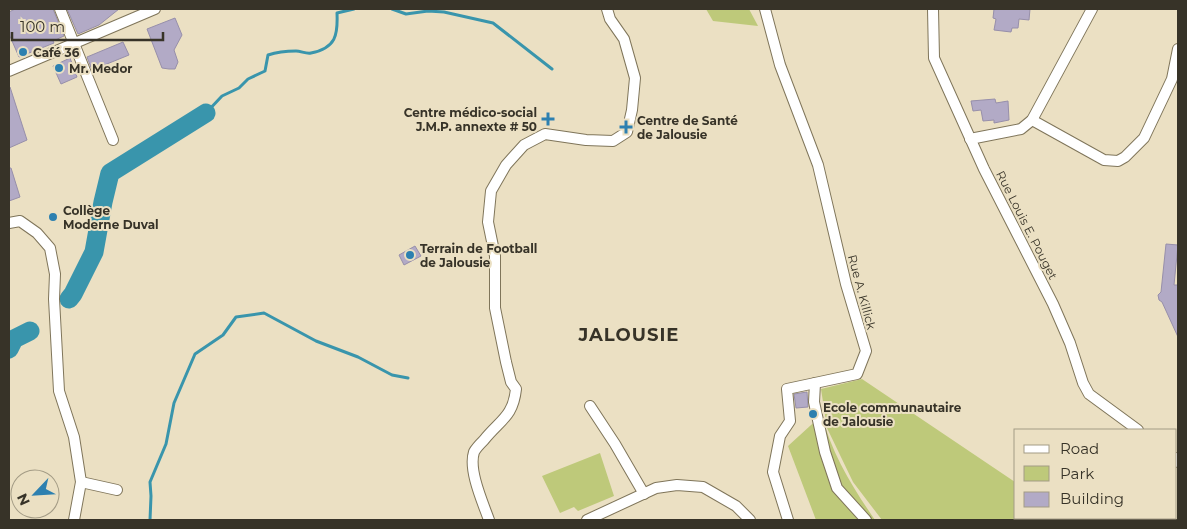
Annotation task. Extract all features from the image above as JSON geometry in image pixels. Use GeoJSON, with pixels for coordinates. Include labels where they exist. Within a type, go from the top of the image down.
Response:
{"type":"FeatureCollection","features":[{"type":"Feature","properties":{"kind":"street"},"geometry":{"type":"LineString","coordinates":[[60,9],[113,140]]}},
{"type":"Feature","properties":{"kind":"street"},"geometry":{"type":"LineString","coordinates":[[9,70],[155,9]]}},
{"type":"Feature","properties":{"kind":"street"},"geometry":{"type":"LineString","coordinates":[[489,520],[476,485],[473,460],[475,451],[512,410],[516,388],[511,382],[508,372],[500,338],[498,315],[495,308],[496,256],[488,222],[491,191],[506,165],[524,145],[545,134],[586,140],[613,141],[627,132],[632,110],[635,78],[624,38],[610,19],[607,9]]}},
{"type":"Feature","properties":{"kind":"street","name":"Rue Louis E. Pouget"},"geometry":{"type":"LineString","coordinates":[[933,9],[934,58],[970,139],[1053,304],[1070,343],[1082,383],[1088,394],[1137,429]]}},
{"type":"Feature","properties":{"kind":"street"},"geometry":{"type":"LineString","coordinates":[[970,139],[1020,130],[1032,120],[1092,9]]}},
{"type":"Feature","properties":{"kind":"street","name":"Rue A. Killick"},"geometry":{"type":"LineString","coordinates":[[766,13],[780,65],[818,165],[846,284],[866,351],[857,374],[787,389],[790,421],[780,436],[773,472],[788,520]]}},
{"type":"Feature","properties":{"kind":"street"},"geometry":{"type":"LineString","coordinates":[[1032,120],[1104,160],[1118,161],[1125,157],[1144,138],[1172,79],[1178,49]]}},
{"type":"Feature","properties":{"kind":"street"},"geometry":{"type":"LineString","coordinates":[[9,223],[20,221],[37,233],[50,248],[55,274],[54,299],[59,391],[74,438],[81,482],[74,520]]}},
{"type":"Feature","properties":{"kind":"street"},"geometry":{"type":"LineString","coordinates":[[815,383],[814,402],[825,452],[837,488],[866,520]]}},
{"type":"Feature","properties":{"kind":"street"},"geometry":{"type":"LineString","coordinates":[[590,406],[644,494]]}},
{"type":"Feature","properties":{"kind":"street"},"geometry":{"type":"LineString","coordinates":[[81,482],[117,490]]}},
{"type":"Feature","properties":{"kind":"street"},"geometry":{"type":"LineString","coordinates":[[587,520],[656,488],[677,485],[703,487],[736,506],[750,520]]}},
{"type":"Feature","properties":{"kind":"green space"},"geometry":{"type":"Polygon","coordinates":[[[706,9],[749,9],[758,26],[713,21],[706,9]]]}},
{"type":"Feature","properties":{"kind":"green space"},"geometry":{"type":"Polygon","coordinates":[[[862,379],[1014,481],[1014,519],[1031,520],[882,520],[853,482],[827,428],[821,389],[862,379]]]}},
{"type":"Feature","properties":{"kind":"green space"},"geometry":{"type":"Polygon","coordinates":[[[822,415],[837,456],[851,483],[875,520],[816,520],[788,446],[822,415]]]}},
{"type":"Feature","properties":{"kind":"green space"},"geometry":{"type":"Polygon","coordinates":[[[600,453],[614,496],[578,511],[574,507],[560,513],[542,476],[600,453]]]}},
{"type":"Feature","properties":{"kind":"building"},"geometry":{"type":"Polygon","coordinates":[[[15,9],[53,9],[64,36],[53,41],[54,43],[19,57],[9,34],[9,12],[15,9]]]}},
{"type":"Feature","properties":{"kind":"building"},"geometry":{"type":"Polygon","coordinates":[[[67,9],[119,9],[99,25],[78,34],[67,9]]]}},
{"type":"Feature","properties":{"kind":"building"},"geometry":{"type":"Polygon","coordinates":[[[994,9],[1030,9],[1029,20],[1019,19],[1018,28],[1012,28],[1011,32],[994,30],[996,19],[993,18],[994,9]]]}},
{"type":"Feature","properties":{"kind":"building"},"geometry":{"type":"Polygon","coordinates":[[[175,18],[182,35],[174,50],[178,62],[175,69],[162,68],[147,29],[175,18]]]}},
{"type":"Feature","properties":{"kind":"building"},"geometry":{"type":"Polygon","coordinates":[[[123,42],[129,55],[92,70],[87,57],[123,42]]]}},
{"type":"Feature","properties":{"kind":"building"},"geometry":{"type":"Polygon","coordinates":[[[70,58],[77,77],[61,84],[53,66],[70,58]]]}},
{"type":"Feature","properties":{"kind":"building"},"geometry":{"type":"Polygon","coordinates":[[[9,88],[27,140],[9,148],[9,88]]]}},
{"type":"Feature","properties":{"kind":"building"},"geometry":{"type":"Polygon","coordinates":[[[995,99],[996,103],[1008,101],[1009,120],[994,123],[994,120],[983,121],[981,110],[973,111],[971,101],[995,99]]]}},
{"type":"Feature","properties":{"kind":"building"},"geometry":{"type":"Polygon","coordinates":[[[9,168],[11,168],[20,197],[9,201],[9,168]]]}},
{"type":"Feature","properties":{"kind":"building"},"geometry":{"type":"Polygon","coordinates":[[[1166,244],[1178,245],[1174,285],[1178,285],[1178,337],[1158,295],[1161,292],[1166,244]]]}},
{"type":"Feature","properties":{"kind":"building","name":"Terrain de Football de Jalousie"},"geometry":{"type":"Polygon","coordinates":[[[415,246],[421,256],[404,265],[399,255],[415,246]]]}},
{"type":"Feature","properties":{"kind":"building"},"geometry":{"type":"Polygon","coordinates":[[[807,392],[808,407],[796,408],[794,394],[807,392]]]}},
{"type":"Feature","properties":{"kind":"waterway"},"geometry":{"type":"LineString","coordinates":[[206,113],[222,96],[239,88],[248,79],[265,71],[268,55],[289,51],[311,53],[326,48],[336,34],[337,13],[354,9]]}},
{"type":"Feature","properties":{"kind":"waterway"},"geometry":{"type":"LineString","coordinates":[[392,9],[406,14],[428,11],[444,12],[493,23],[552,69]]}},
{"type":"Feature","properties":{"kind":"waterway"},"geometry":{"type":"LineString","coordinates":[[69,299],[94,252],[110,173],[206,113]]}},
{"type":"Feature","properties":{"kind":"waterway"},"geometry":{"type":"LineString","coordinates":[[150,520],[150,482],[166,444],[174,403],[195,354],[223,335],[236,317],[264,313],[316,341],[358,357],[392,375],[408,378]]}},
{"type":"Feature","properties":{"kind":"waterway"},"geometry":{"type":"LineString","coordinates":[[9,349],[14,339],[30,331]]}},
{"type":"Feature","properties":{"kind":"place","name":"Café 36"},"geometry":{"type":"Point","coordinates":[23,52]}},
{"type":"Feature","properties":{"kind":"place","name":"Mr. Medor"},"geometry":{"type":"Point","coordinates":[59,68]}},
{"type":"Feature","properties":{"kind":"place","name":"Centre médico-social J.M.P. annexte # 50"},"geometry":{"type":"Point","coordinates":[548,119]}},
{"type":"Feature","properties":{"kind":"place","name":"Centre de Santé de Jalousie"},"geometry":{"type":"Point","coordinates":[626,127]}},
{"type":"Feature","properties":{"kind":"place","name":"Collège Moderne Duval"},"geometry":{"type":"Point","coordinates":[53,217]}},
{"type":"Feature","properties":{"kind":"place","name":"Terrain de Football de Jalousie"},"geometry":{"type":"Point","coordinates":[410,255]}},
{"type":"Feature","properties":{"kind":"place","name":"Ecole communautaire de Jalousie"},"geometry":{"type":"Point","coordinates":[813,414]}},
{"type":"Feature","properties":{"kind":"district","name":"JALOUSIE"},"geometry":{"type":"Point","coordinates":[629,335]}}]}
